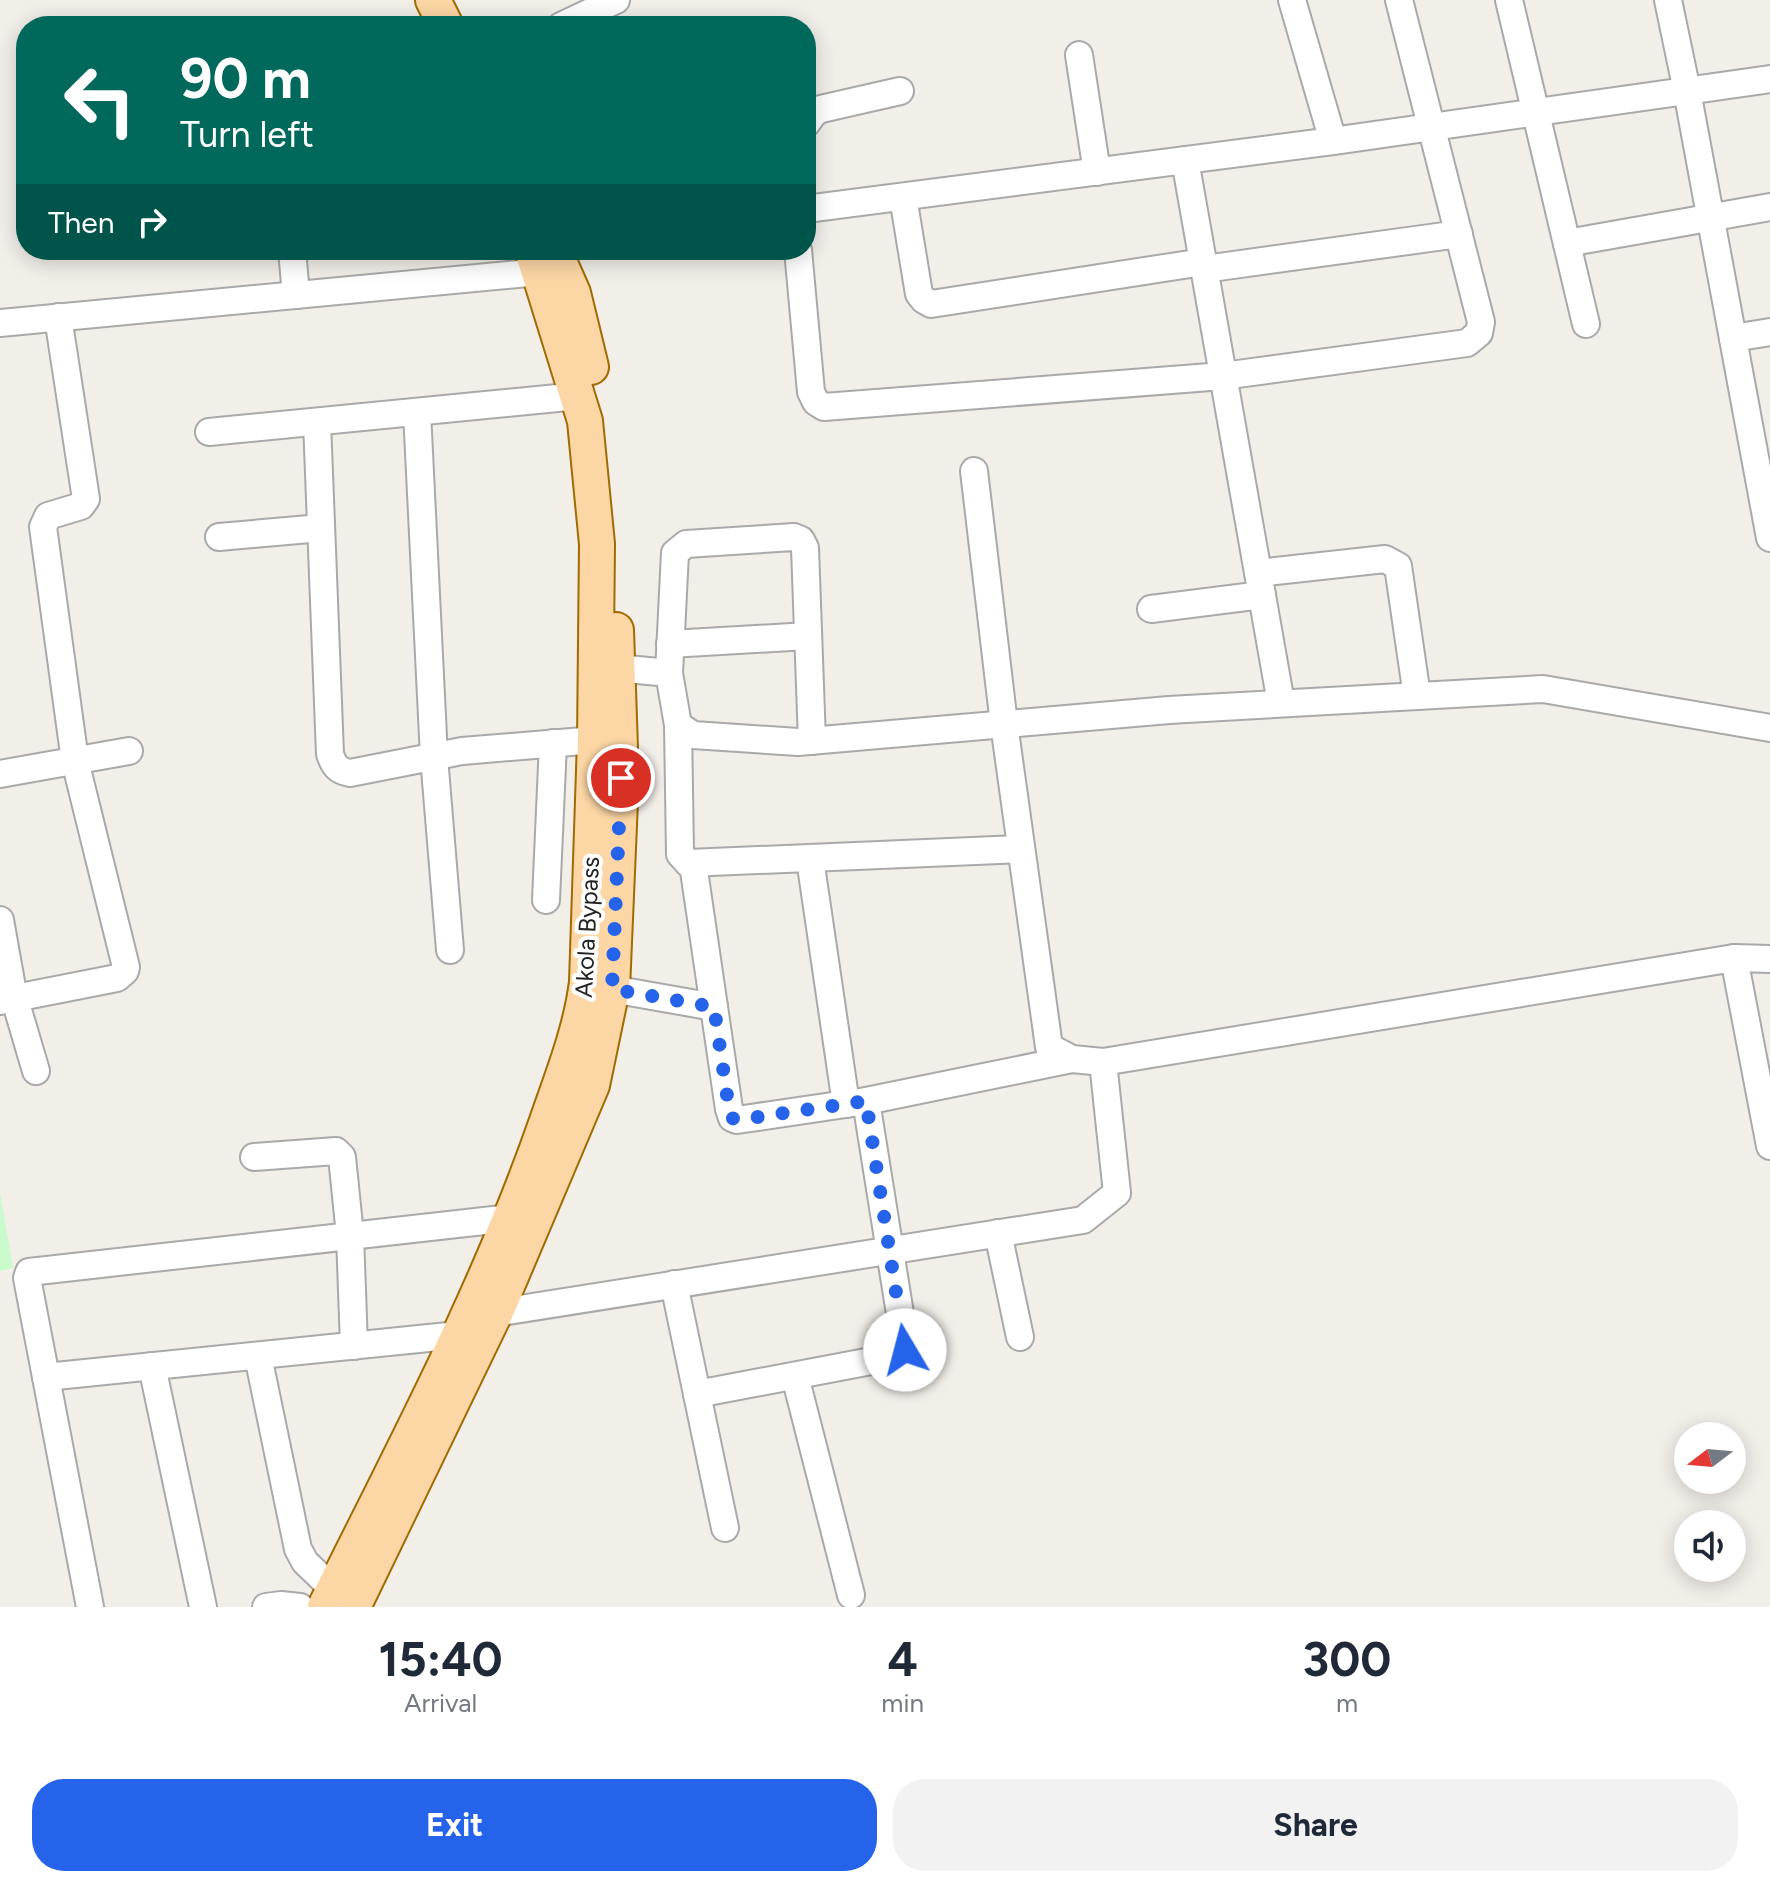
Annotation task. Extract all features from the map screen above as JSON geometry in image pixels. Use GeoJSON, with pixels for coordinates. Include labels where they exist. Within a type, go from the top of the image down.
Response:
{"type":"FeatureCollection","features":[{"type":"Feature","properties":{"kind":"main road","name":"Akola Bypass"},"geometry":{"type":"LineString","coordinates":[[337,1601],[458,1335],[495,1294],[511,1218],[582,1017],[587,982],[595,740],[597,544],[585,421],[543,260]]}},
{"type":"Feature","properties":{"kind":"main road","name":"Akola Bypass"},"geometry":{"type":"LineString","coordinates":[[337,1601],[495,1294],[590,1091],[612,989],[621,778],[609,447],[573,293],[545,260]]}},
{"type":"Feature","properties":{"kind":"street"},"geometry":{"type":"LineString","coordinates":[[582,16],[616,0]]}},
{"type":"Feature","properties":{"kind":"street"},"geometry":{"type":"LineString","coordinates":[[1292,0],[1333,141]]}},
{"type":"Feature","properties":{"kind":"street"},"geometry":{"type":"LineString","coordinates":[[799,260],[811,392],[816,402],[824,407],[1223,376],[1474,340],[1481,322],[1399,0]]}},
{"type":"Feature","properties":{"kind":"street"},"geometry":{"type":"LineString","coordinates":[[1509,0],[1586,324]]}},
{"type":"Feature","properties":{"kind":"street"},"geometry":{"type":"LineString","coordinates":[[1668,0],[1768,521]]}},
{"type":"Feature","properties":{"kind":"street"},"geometry":{"type":"LineString","coordinates":[[1079,55],[1097,172]]}},
{"type":"Feature","properties":{"kind":"street"},"geometry":{"type":"LineString","coordinates":[[816,208],[1333,141],[1770,79]]}},
{"type":"Feature","properties":{"kind":"street"},"geometry":{"type":"LineString","coordinates":[[816,112],[900,91]]}},
{"type":"Feature","properties":{"kind":"street"},"geometry":{"type":"LineString","coordinates":[[1185,160],[1281,703]]}},
{"type":"Feature","properties":{"kind":"street"},"geometry":{"type":"LineString","coordinates":[[903,197],[919,294],[931,304],[1204,265],[1459,234]]}},
{"type":"Feature","properties":{"kind":"street"},"geometry":{"type":"LineString","coordinates":[[1567,243],[1770,207]]}},
{"type":"Feature","properties":{"kind":"street"},"geometry":{"type":"LineString","coordinates":[[293,260],[296,295]]}},
{"type":"Feature","properties":{"kind":"street"},"geometry":{"type":"LineString","coordinates":[[0,323],[296,295],[523,260]]}},
{"type":"Feature","properties":{"kind":"street"},"geometry":{"type":"LineString","coordinates":[[7,1000],[117,978],[125,971],[75,761],[43,527],[48,516],[81,506],[86,499],[58,317]]}},
{"type":"Feature","properties":{"kind":"street"},"geometry":{"type":"LineString","coordinates":[[1733,338],[1770,332]]}},
{"type":"Feature","properties":{"kind":"street"},"geometry":{"type":"LineString","coordinates":[[209,432],[578,396]]}},
{"type":"Feature","properties":{"kind":"street"},"geometry":{"type":"LineString","coordinates":[[417,412],[434,757],[450,950]]}},
{"type":"Feature","properties":{"kind":"street"},"geometry":{"type":"LineString","coordinates":[[317,422],[330,754],[334,765],[341,772],[350,773],[462,751],[595,740]]}},
{"type":"Feature","properties":{"kind":"street"},"geometry":{"type":"LineString","coordinates":[[974,471],[1004,724],[1049,1047],[1072,1059]]}},
{"type":"Feature","properties":{"kind":"street"},"geometry":{"type":"LineString","coordinates":[[219,537],[321,528]]}},
{"type":"Feature","properties":{"kind":"street"},"geometry":{"type":"LineString","coordinates":[[812,741],[805,548],[801,540],[794,537],[679,547],[675,553],[669,673],[678,725],[680,854],[683,860],[693,864],[1021,849]]}},
{"type":"Feature","properties":{"kind":"street"},"geometry":{"type":"LineString","coordinates":[[1151,609],[1385,559],[1398,566],[1417,696]]}},
{"type":"Feature","properties":{"kind":"street"},"geometry":{"type":"LineString","coordinates":[[670,644],[808,636]]}},
{"type":"Feature","properties":{"kind":"street"},"geometry":{"type":"LineString","coordinates":[[617,668],[669,673]]}},
{"type":"Feature","properties":{"kind":"street"},"geometry":{"type":"LineString","coordinates":[[678,725],[693,735],[812,741],[1281,703],[1543,689],[1770,728]]}},
{"type":"Feature","properties":{"kind":"street"},"geometry":{"type":"LineString","coordinates":[[546,900],[553,743]]}},
{"type":"Feature","properties":{"kind":"street"},"geometry":{"type":"LineString","coordinates":[[0,774],[129,751]]}},
{"type":"Feature","properties":{"kind":"street"},"geometry":{"type":"LineString","coordinates":[[697,1394],[903,1355],[905,1345],[890,1250],[856,1103],[810,859]]}},
{"type":"Feature","properties":{"kind":"street"},"geometry":{"type":"LineString","coordinates":[[693,864],[732,1118],[737,1120],[856,1103],[1072,1059],[1103,1062],[1734,958],[1770,959]]}},
{"type":"Feature","properties":{"kind":"street"},"geometry":{"type":"LineString","coordinates":[[0,920],[7,1000],[36,1071]]}},
{"type":"Feature","properties":{"kind":"street"},"geometry":{"type":"LineString","coordinates":[[1734,958],[1770,1146]]}},
{"type":"Feature","properties":{"kind":"street"},"geometry":{"type":"LineString","coordinates":[[612,989],[714,1007]]}},
{"type":"Feature","properties":{"kind":"street"},"geometry":{"type":"LineString","coordinates":[[495,1294],[674,1284],[1083,1220],[1117,1193],[1103,1062]]}},
{"type":"Feature","properties":{"kind":"street"},"geometry":{"type":"LineString","coordinates":[[254,1157],[340,1153],[350,1235],[354,1346]]}},
{"type":"Feature","properties":{"kind":"street"},"geometry":{"type":"LineString","coordinates":[[90,1607],[27,1278],[32,1269],[511,1218]]}},
{"type":"Feature","properties":{"kind":"street"},"geometry":{"type":"LineString","coordinates":[[998,1233],[1020,1337]]}},
{"type":"Feature","properties":{"kind":"street"},"geometry":{"type":"LineString","coordinates":[[674,1284],[725,1528]]}},
{"type":"Feature","properties":{"kind":"street"},"geometry":{"type":"LineString","coordinates":[[46,1377],[458,1335]]}},
{"type":"Feature","properties":{"kind":"street"},"geometry":{"type":"LineString","coordinates":[[258,1356],[298,1549],[337,1601]]}},
{"type":"Feature","properties":{"kind":"street"},"geometry":{"type":"LineString","coordinates":[[152,1366],[203,1607]]}},
{"type":"Feature","properties":{"kind":"street"},"geometry":{"type":"LineString","coordinates":[[795,1376],[851,1595]]}},
{"type":"Feature","properties":{"kind":"street"},"geometry":{"type":"LineString","coordinates":[[266,1607],[300,1607]]}},
{"type":"Feature","properties":{"kind":"green space"},"geometry":{"type":"Polygon","coordinates":[[[0,1192],[13,1268],[0,1271],[0,1192]]]}},
{"type":"Feature","properties":{"kind":"route"},"geometry":{"type":"LineString","coordinates":[[621,778],[612,989],[714,1007],[732,1118],[737,1120],[866,1101],[905,1350]]}}]}
